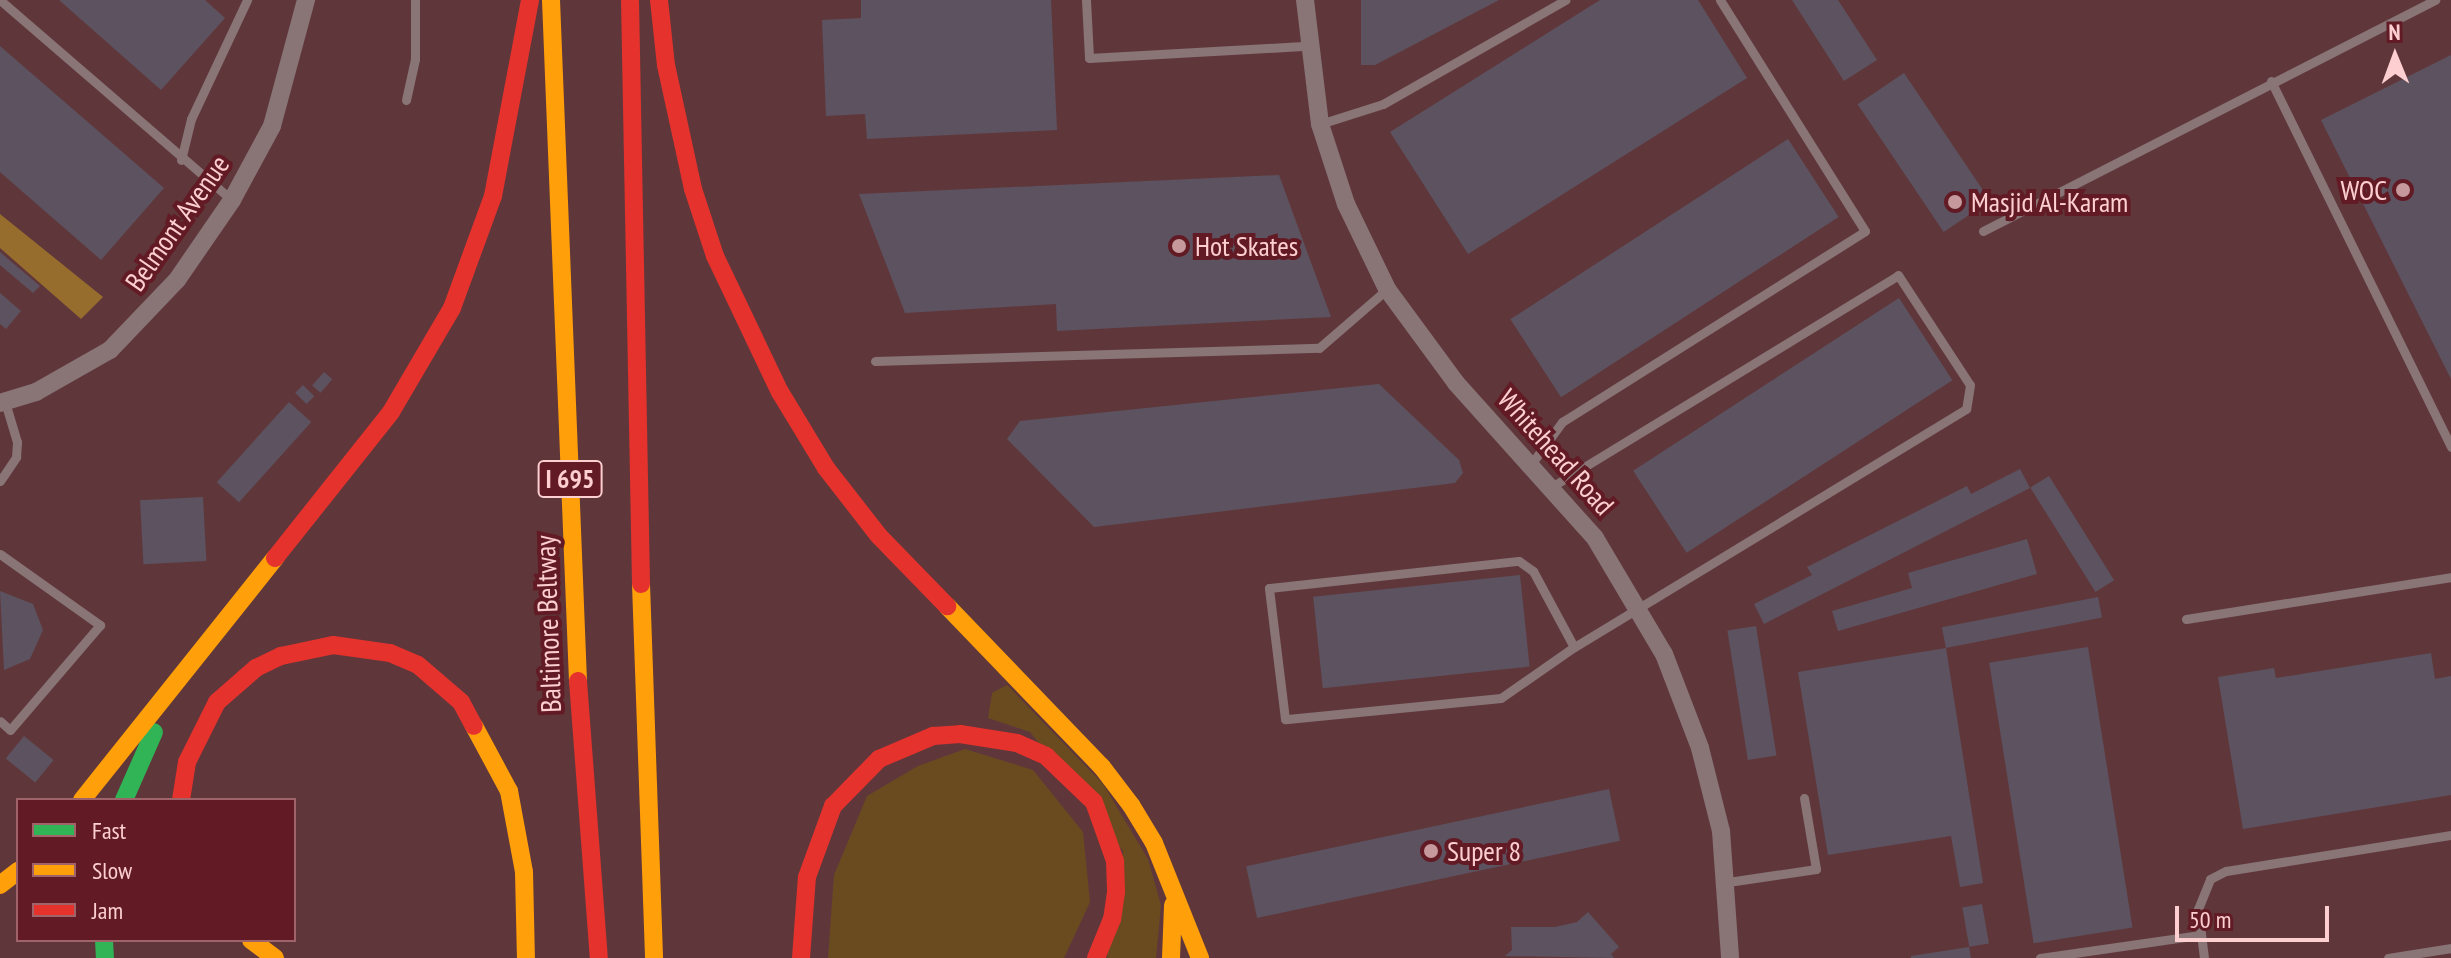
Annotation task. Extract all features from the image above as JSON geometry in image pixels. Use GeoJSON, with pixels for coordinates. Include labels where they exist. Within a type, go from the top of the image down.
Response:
{"type":"FeatureCollection","features":[{"type":"Feature","properties":{"kind":"highway"},"geometry":{"type":"LineString","coordinates":[[84,798],[391,412],[452,308],[496,185],[530,0]]}},
{"type":"Feature","properties":{"kind":"highway","name":"Baltimore Beltway"},"geometry":{"type":"LineString","coordinates":[[551,0],[579,702],[599,958]]}},
{"type":"Feature","properties":{"kind":"highway","name":"I 695"},"geometry":{"type":"LineString","coordinates":[[630,0],[654,958]]}},
{"type":"Feature","properties":{"kind":"highway"},"geometry":{"type":"LineString","coordinates":[[659,0],[666,65],[693,189],[721,270],[780,392],[826,468],[879,536],[1102,767],[1154,843],[1200,958]]}},
{"type":"Feature","properties":{"kind":"highway"},"geometry":{"type":"LineString","coordinates":[[181,798],[187,762],[204,722],[217,702],[256,668],[307,648],[333,645],[390,653],[418,665],[461,702],[509,791],[524,872],[526,958]]}},
{"type":"Feature","properties":{"kind":"highway"},"geometry":{"type":"LineString","coordinates":[[125,798],[183,674]]}},
{"type":"Feature","properties":{"kind":"highway"},"geometry":{"type":"LineString","coordinates":[[801,958],[807,877],[833,806],[879,759],[933,736],[960,734],[1017,743],[1046,756],[1094,802],[1115,861],[1116,892],[1112,919],[1096,958]]}},
{"type":"Feature","properties":{"kind":"highway"},"geometry":{"type":"LineString","coordinates":[[0,885],[16,873]]}},
{"type":"Feature","properties":{"kind":"highway"},"geometry":{"type":"LineString","coordinates":[[1171,884],[1171,958]]}},
{"type":"Feature","properties":{"kind":"highway"},"geometry":{"type":"LineString","coordinates":[[254,942],[275,958]]}},
{"type":"Feature","properties":{"kind":"street","name":"Whitehead Road"},"geometry":{"type":"LineString","coordinates":[[1305,0],[1307,46],[1320,124],[1346,204],[1387,289],[1456,383],[1553,486],[1595,538],[1641,609],[1700,748],[1728,882],[1730,958]]}},
{"type":"Feature","properties":{"kind":"street","name":"Belmont Avenue"},"geometry":{"type":"LineString","coordinates":[[3,402],[36,392],[110,350],[177,280],[232,200],[272,126],[304,1]]}},
{"type":"Feature","properties":{"kind":"lane"},"geometry":{"type":"LineString","coordinates":[[0,0],[181,160],[232,200]]}},
{"type":"Feature","properties":{"kind":"lane"},"geometry":{"type":"LineString","coordinates":[[181,160],[191,119],[247,0]]}},
{"type":"Feature","properties":{"kind":"lane"},"geometry":{"type":"LineString","coordinates":[[406,100],[415,59],[415,0]]}},
{"type":"Feature","properties":{"kind":"lane"},"geometry":{"type":"LineString","coordinates":[[1086,0],[1089,58],[1307,46]]}},
{"type":"Feature","properties":{"kind":"lane"},"geometry":{"type":"LineString","coordinates":[[1320,124],[1383,104],[1565,0]]}},
{"type":"Feature","properties":{"kind":"lane"},"geometry":{"type":"LineString","coordinates":[[1532,463],[1562,422],[1865,231],[1720,0]]}},
{"type":"Feature","properties":{"kind":"lane"},"geometry":{"type":"LineString","coordinates":[[1983,231],[2271,81],[2435,0]]}},
{"type":"Feature","properties":{"kind":"lane"},"geometry":{"type":"LineString","coordinates":[[2271,81],[2451,447]]}},
{"type":"Feature","properties":{"kind":"lane"},"geometry":{"type":"LineString","coordinates":[[1553,486],[1898,275],[1970,385],[1966,409],[1574,647],[1501,698],[1285,719],[1269,588],[1519,561],[1533,571],[1574,647]]}},
{"type":"Feature","properties":{"kind":"lane"},"geometry":{"type":"LineString","coordinates":[[875,361],[1319,348],[1387,289]]}},
{"type":"Feature","properties":{"kind":"lane"},"geometry":{"type":"LineString","coordinates":[[0,481],[16,457],[17,442],[3,402]]}},
{"type":"Feature","properties":{"kind":"lane"},"geometry":{"type":"LineString","coordinates":[[0,554],[100,625],[10,730],[0,721]]}},
{"type":"Feature","properties":{"kind":"lane"},"geometry":{"type":"LineString","coordinates":[[2186,619],[2451,577]]}},
{"type":"Feature","properties":{"kind":"lane"},"geometry":{"type":"LineString","coordinates":[[1728,882],[1816,869],[1804,798]]}},
{"type":"Feature","properties":{"kind":"lane"},"geometry":{"type":"LineString","coordinates":[[2204,958],[2200,935],[2202,895],[2210,879],[2226,871],[2451,835]]}},
{"type":"Feature","properties":{"kind":"lane"},"geometry":{"type":"LineString","coordinates":[[2040,958],[2200,935]]}},
{"type":"Feature","properties":{"kind":"lane"},"geometry":{"type":"LineString","coordinates":[[2388,958],[2451,948]]}},
{"type":"Feature","properties":{"kind":"shaded area"},"geometry":{"type":"Polygon","coordinates":[[[0,214],[103,297],[81,319],[0,248],[0,214]]]}},
{"type":"Feature","properties":{"kind":"shaded area"},"geometry":{"type":"Polygon","coordinates":[[[1007,685],[1103,784],[1148,859],[1161,905],[1156,958],[1107,958],[1123,851],[1030,732],[988,718],[992,693],[1007,685]]]}},
{"type":"Feature","properties":{"kind":"shaded area"},"geometry":{"type":"Polygon","coordinates":[[[965,749],[1033,770],[1083,832],[1090,902],[1064,958],[828,958],[834,875],[867,796],[918,766],[965,749]]]}},
{"type":"Feature","properties":{"kind":"building"},"geometry":{"type":"Polygon","coordinates":[[[59,0],[205,0],[225,18],[161,90],[59,0]]]}},
{"type":"Feature","properties":{"kind":"building"},"geometry":{"type":"Polygon","coordinates":[[[861,0],[1051,0],[1057,130],[867,139],[865,114],[826,116],[822,20],[861,18],[861,0]]]}},
{"type":"Feature","properties":{"kind":"building"},"geometry":{"type":"Polygon","coordinates":[[[1361,0],[1499,0],[1375,65],[1361,65],[1361,0]]]}},
{"type":"Feature","properties":{"kind":"building"},"geometry":{"type":"Polygon","coordinates":[[[1600,0],[1698,0],[1747,78],[1468,254],[1390,132],[1600,0]]]}},
{"type":"Feature","properties":{"kind":"building"},"geometry":{"type":"Polygon","coordinates":[[[1792,0],[1838,0],[1877,60],[1844,81],[1792,0]]]}},
{"type":"Feature","properties":{"kind":"building"},"geometry":{"type":"Polygon","coordinates":[[[0,46],[164,188],[101,260],[0,172],[0,46]]]}},
{"type":"Feature","properties":{"kind":"building","name":"WOC"},"geometry":{"type":"Polygon","coordinates":[[[2451,55],[2451,379],[2321,120],[2451,55]]]}},
{"type":"Feature","properties":{"kind":"building"},"geometry":{"type":"Polygon","coordinates":[[[1904,73],[1990,201],[1944,232],[1858,104],[1904,73]]]}},
{"type":"Feature","properties":{"kind":"building"},"geometry":{"type":"Polygon","coordinates":[[[1788,139],[1839,217],[1561,397],[1510,319],[1788,139]]]}},
{"type":"Feature","properties":{"kind":"building","name":"Hot Skates"},"geometry":{"type":"Polygon","coordinates":[[[1279,175],[1331,317],[1057,331],[1056,304],[905,313],[859,194],[1279,175]]]}},
{"type":"Feature","properties":{"kind":"building"},"geometry":{"type":"Polygon","coordinates":[[[0,252],[40,286],[33,293],[0,265],[0,252]]]}},
{"type":"Feature","properties":{"kind":"building"},"geometry":{"type":"Polygon","coordinates":[[[0,293],[21,311],[6,329],[0,324],[0,293]]]}},
{"type":"Feature","properties":{"kind":"building"},"geometry":{"type":"Polygon","coordinates":[[[1899,298],[1952,380],[1687,553],[1633,471],[1899,298]]]}},
{"type":"Feature","properties":{"kind":"building"},"geometry":{"type":"Polygon","coordinates":[[[324,372],[332,379],[320,393],[312,386],[324,372]]]}},
{"type":"Feature","properties":{"kind":"building"},"geometry":{"type":"Polygon","coordinates":[[[1379,384],[1459,460],[1463,473],[1455,483],[1094,527],[1007,439],[1020,421],[1379,384]]]}},
{"type":"Feature","properties":{"kind":"building"},"geometry":{"type":"Polygon","coordinates":[[[303,385],[314,396],[307,404],[295,393],[303,385]]]}},
{"type":"Feature","properties":{"kind":"building"},"geometry":{"type":"Polygon","coordinates":[[[289,402],[311,422],[239,502],[217,482],[289,402]]]}},
{"type":"Feature","properties":{"kind":"building"},"geometry":{"type":"Polygon","coordinates":[[[2020,469],[2030,488],[1764,624],[1754,604],[1812,575],[1807,567],[1967,486],[1971,494],[2020,469]]]}},
{"type":"Feature","properties":{"kind":"building"},"geometry":{"type":"Polygon","coordinates":[[[2049,476],[2114,580],[2096,592],[2030,488],[2049,476]]]}},
{"type":"Feature","properties":{"kind":"building"},"geometry":{"type":"Polygon","coordinates":[[[203,497],[206,561],[143,564],[140,500],[203,497]]]}},
{"type":"Feature","properties":{"kind":"building"},"geometry":{"type":"Polygon","coordinates":[[[2027,539],[2037,574],[1838,631],[1832,611],[1912,588],[1908,573],[2027,539]]]}},
{"type":"Feature","properties":{"kind":"building"},"geometry":{"type":"Polygon","coordinates":[[[1520,575],[1530,666],[1323,688],[1313,597],[1520,575]]]}},
{"type":"Feature","properties":{"kind":"building"},"geometry":{"type":"Polygon","coordinates":[[[0,591],[33,604],[43,630],[30,659],[4,670],[0,591]]]}},
{"type":"Feature","properties":{"kind":"building"},"geometry":{"type":"Polygon","coordinates":[[[2098,597],[2102,618],[1946,648],[1942,627],[2098,597]]]}},
{"type":"Feature","properties":{"kind":"building"},"geometry":{"type":"Polygon","coordinates":[[[1756,626],[1776,755],[1748,760],[1727,631],[1756,626]]]}},
{"type":"Feature","properties":{"kind":"building"},"geometry":{"type":"Polygon","coordinates":[[[2088,647],[2132,928],[2034,943],[1989,663],[2088,647]]]}},
{"type":"Feature","properties":{"kind":"building"},"geometry":{"type":"Polygon","coordinates":[[[1946,648],[1983,883],[1960,887],[1951,836],[1828,855],[1798,672],[1946,648]]]}},
{"type":"Feature","properties":{"kind":"building"},"geometry":{"type":"Polygon","coordinates":[[[2431,653],[2435,679],[2451,676],[2451,795],[2243,829],[2218,677],[2274,668],[2276,678],[2431,653]]]}},
{"type":"Feature","properties":{"kind":"building"},"geometry":{"type":"Polygon","coordinates":[[[24,736],[54,760],[35,782],[6,759],[24,736]]]}},
{"type":"Feature","properties":{"kind":"building","name":"Super 8"},"geometry":{"type":"Polygon","coordinates":[[[1609,789],[1620,841],[1257,918],[1246,866],[1609,789]]]}},
{"type":"Feature","properties":{"kind":"building"},"geometry":{"type":"Polygon","coordinates":[[[1982,904],[1989,943],[1969,947],[1962,907],[1982,904]]]}},
{"type":"Feature","properties":{"kind":"building"},"geometry":{"type":"Polygon","coordinates":[[[1588,912],[1619,947],[1611,954],[1614,958],[1505,956],[1512,950],[1511,927],[1555,927],[1577,922],[1588,912]]]}},
{"type":"Feature","properties":{"kind":"building"},"geometry":{"type":"Polygon","coordinates":[[[1969,947],[1971,958],[1911,958],[1911,956],[1969,947]]]}},
{"type":"Feature","properties":{"kind":"traffic: fast"},"geometry":{"type":"LineString","coordinates":[[125,798],[154,732]]}},
{"type":"Feature","properties":{"kind":"traffic: fast"},"geometry":{"type":"LineString","coordinates":[[104,942],[105,958]]}},
{"type":"Feature","properties":{"kind":"traffic: slow"},"geometry":{"type":"LineString","coordinates":[[551,0],[578,681]]}},
{"type":"Feature","properties":{"kind":"traffic: slow"},"geometry":{"type":"LineString","coordinates":[[84,798],[275,558]]}},
{"type":"Feature","properties":{"kind":"traffic: slow"},"geometry":{"type":"LineString","coordinates":[[641,584],[654,958]]}},
{"type":"Feature","properties":{"kind":"traffic: slow"},"geometry":{"type":"LineString","coordinates":[[947,606],[1102,767],[1131,805],[1154,843],[1200,958]]}},
{"type":"Feature","properties":{"kind":"traffic: slow"},"geometry":{"type":"LineString","coordinates":[[474,726],[509,791],[524,872],[526,958]]}},
{"type":"Feature","properties":{"kind":"traffic: slow"},"geometry":{"type":"LineString","coordinates":[[0,885],[16,873]]}},
{"type":"Feature","properties":{"kind":"traffic: slow"},"geometry":{"type":"LineString","coordinates":[[1171,958],[1173,905]]}},
{"type":"Feature","properties":{"kind":"traffic: slow"},"geometry":{"type":"LineString","coordinates":[[254,942],[275,958]]}},
{"type":"Feature","properties":{"kind":"traffic: jam"},"geometry":{"type":"LineString","coordinates":[[275,558],[391,412],[452,308],[493,196],[530,0]]}},
{"type":"Feature","properties":{"kind":"traffic: jam"},"geometry":{"type":"LineString","coordinates":[[630,0],[641,584]]}},
{"type":"Feature","properties":{"kind":"traffic: jam"},"geometry":{"type":"LineString","coordinates":[[659,0],[666,65],[693,189],[715,256],[780,392],[826,468],[879,536],[947,606]]}},
{"type":"Feature","properties":{"kind":"traffic: jam"},"geometry":{"type":"LineString","coordinates":[[181,798],[187,762],[217,702],[256,668],[281,656],[333,645],[390,653],[418,665],[461,702],[474,726]]}},
{"type":"Feature","properties":{"kind":"traffic: jam"},"geometry":{"type":"LineString","coordinates":[[578,681],[599,958]]}},
{"type":"Feature","properties":{"kind":"traffic: jam"},"geometry":{"type":"LineString","coordinates":[[801,958],[807,877],[833,806],[879,759],[933,736],[960,734],[1017,743],[1046,756],[1094,802],[1115,861],[1116,892],[1112,919],[1096,958]]}},
{"type":"Feature","properties":{"kind":"place","name":"WOC"},"geometry":{"type":"Point","coordinates":[2403,190]}},
{"type":"Feature","properties":{"kind":"place","name":"Masjid Al-Karam"},"geometry":{"type":"Point","coordinates":[1955,202]}},
{"type":"Feature","properties":{"kind":"place","name":"Hot Skates"},"geometry":{"type":"Point","coordinates":[1179,246]}},
{"type":"Feature","properties":{"kind":"place","name":"Super 8"},"geometry":{"type":"Point","coordinates":[1431,851]}}]}
